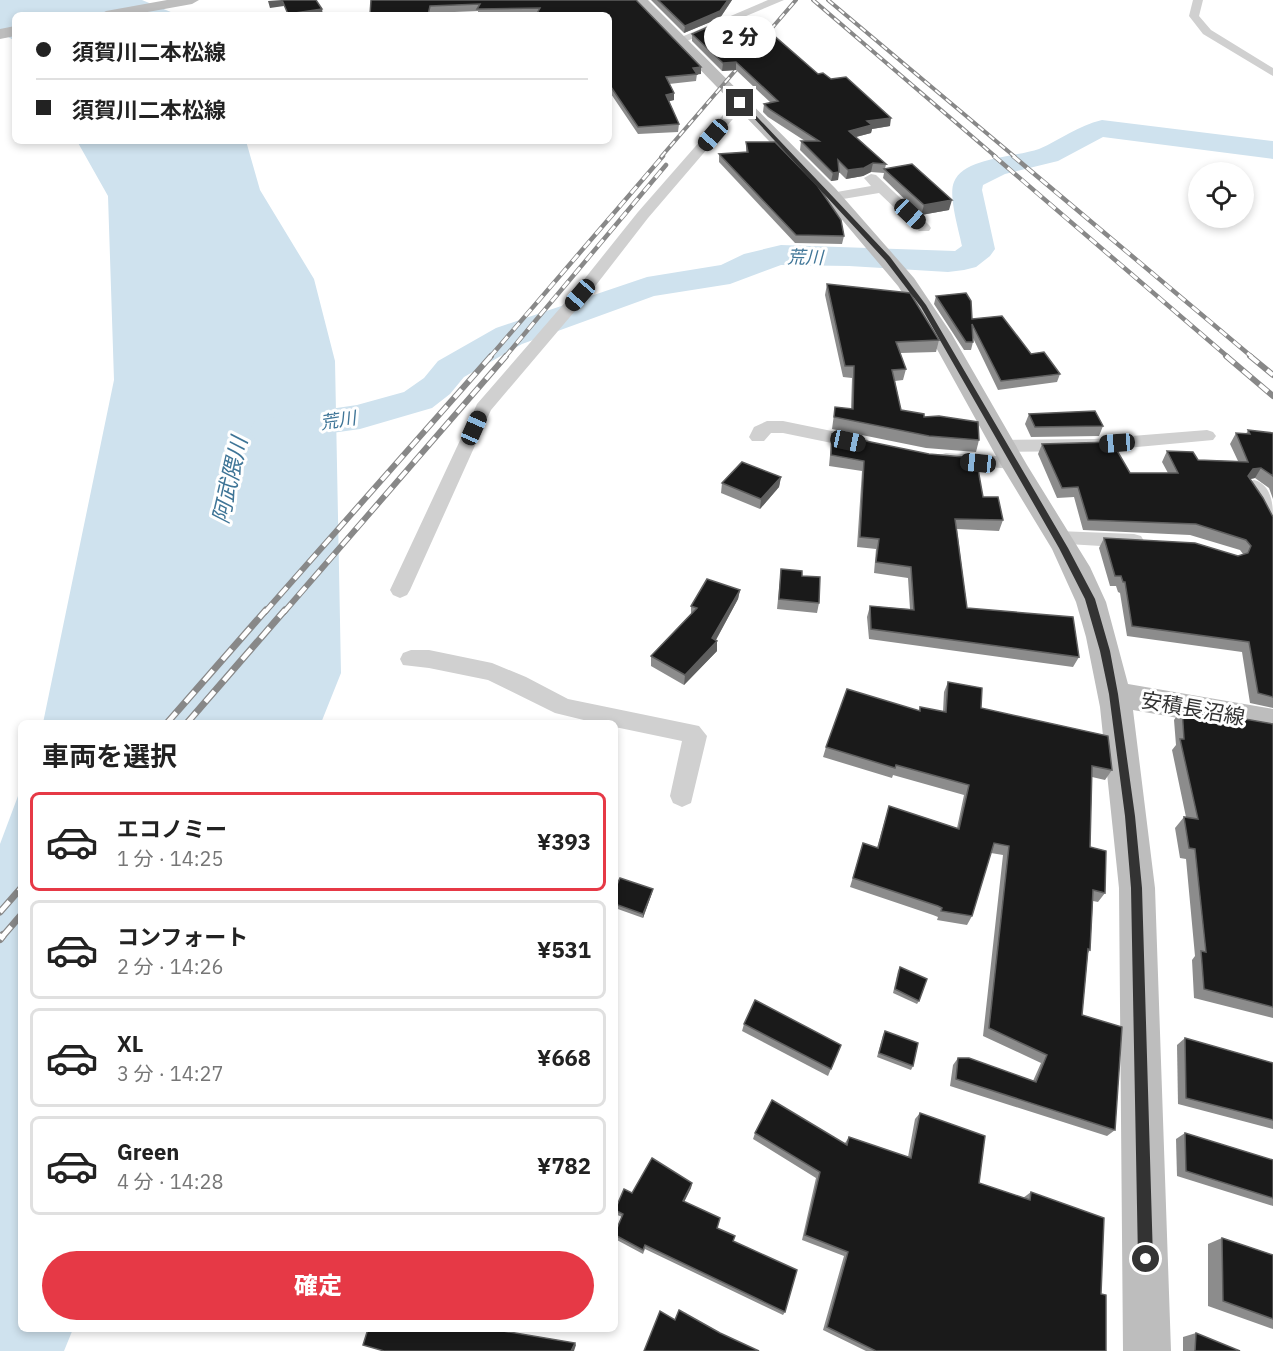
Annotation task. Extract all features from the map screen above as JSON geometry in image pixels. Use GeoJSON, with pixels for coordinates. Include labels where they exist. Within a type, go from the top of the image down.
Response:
{"type":"FeatureCollection","features":[{"type":"Feature","properties":{"kind":"main road"},"geometry":{"type":"LineString","coordinates":[[124,12],[192,0]]}},
{"type":"Feature","properties":{"kind":"main road"},"geometry":{"type":"LineString","coordinates":[[640,0],[888,259],[924,307],[1058,537],[1090,599],[1105,651],[1113,694],[1130,816],[1137,898],[1148,1351]]}},
{"type":"Feature","properties":{"kind":"main road","name":"安積長沼線"},"geometry":{"type":"LineString","coordinates":[[1113,694],[1273,722]]}},
{"type":"Feature","properties":{"kind":"street"},"geometry":{"type":"LineString","coordinates":[[678,41],[778,0]]}},
{"type":"Feature","properties":{"kind":"street"},"geometry":{"type":"LineString","coordinates":[[1198,0],[1194,16],[1202,28],[1273,73]]}},
{"type":"Feature","properties":{"kind":"street"},"geometry":{"type":"LineString","coordinates":[[400,590],[483,408],[740,103]]}},
{"type":"Feature","properties":{"kind":"street"},"geometry":{"type":"LineString","coordinates":[[831,197],[876,183],[924,228]]}},
{"type":"Feature","properties":{"kind":"street"},"geometry":{"type":"LineString","coordinates":[[758,437],[760,431],[767,427],[783,427],[878,447]]}},
{"type":"Feature","properties":{"kind":"street"},"geometry":{"type":"LineString","coordinates":[[926,457],[978,463],[1008,454],[1207,436]]}},
{"type":"Feature","properties":{"kind":"street"},"geometry":{"type":"LineString","coordinates":[[1254,486],[1263,500],[1273,509]]}},
{"type":"Feature","properties":{"kind":"street"},"geometry":{"type":"LineString","coordinates":[[1058,537],[1157,542]]}},
{"type":"Feature","properties":{"kind":"street"},"geometry":{"type":"LineString","coordinates":[[411,659],[429,659],[492,672],[563,707],[691,733],[695,736],[682,796]]}},
{"type":"Feature","properties":{"kind":"water"},"geometry":{"type":"Polygon","coordinates":[[[0,0],[142,0],[171,12],[12,12],[12,39],[0,32],[0,0]]]}},
{"type":"Feature","properties":{"kind":"water","name":"阿武隈川"},"geometry":{"type":"Polygon","coordinates":[[[79,144],[247,144],[260,190],[314,279],[335,361],[341,673],[322,720],[44,720],[114,380],[108,196],[79,144]]]}},
{"type":"Feature","properties":{"kind":"water"},"geometry":{"type":"Polygon","coordinates":[[[18,796],[18,1332],[72,1332],[64,1351],[0,1351],[0,844],[18,796]]]}},
{"type":"Feature","properties":{"kind":"building"},"geometry":{"type":"Polygon","coordinates":[[[282,0],[316,0],[322,9],[302,12],[287,12],[282,0]]]}},
{"type":"Feature","properties":{"kind":"building"},"geometry":{"type":"Polygon","coordinates":[[[371,0],[636,0],[701,67],[693,68],[697,74],[666,77],[674,93],[666,95],[679,124],[638,127],[612,88],[612,12],[538,12],[540,8],[477,9],[480,4],[430,6],[429,12],[370,12],[371,0]]]}},
{"type":"Feature","properties":{"kind":"building"},"geometry":{"type":"Polygon","coordinates":[[[658,0],[728,0],[720,11],[685,26],[658,0]]]}},
{"type":"Feature","properties":{"kind":"building"},"geometry":{"type":"Polygon","coordinates":[[[761,22],[764,30],[772,34],[818,74],[823,73],[831,79],[846,77],[891,118],[867,121],[872,125],[849,131],[886,164],[873,163],[864,168],[848,170],[838,160],[839,172],[833,173],[801,141],[819,141],[769,109],[764,104],[778,101],[736,62],[723,63],[692,34],[717,23],[761,22]]]}},
{"type":"Feature","properties":{"kind":"building"},"geometry":{"type":"Polygon","coordinates":[[[746,142],[775,142],[817,185],[841,220],[844,236],[796,235],[719,154],[748,152],[746,142]]]}},
{"type":"Feature","properties":{"kind":"building"},"geometry":{"type":"Polygon","coordinates":[[[912,164],[952,200],[924,205],[884,169],[912,164]]]}},
{"type":"Feature","properties":{"kind":"building"},"geometry":{"type":"Polygon","coordinates":[[[827,284],[910,293],[939,340],[896,342],[906,369],[892,370],[901,410],[924,414],[924,417],[939,416],[978,422],[979,440],[929,436],[834,417],[835,407],[853,409],[854,366],[845,366],[827,284]]]}},
{"type":"Feature","properties":{"kind":"building"},"geometry":{"type":"Polygon","coordinates":[[[966,293],[971,301],[972,319],[1002,316],[1031,354],[1044,352],[1060,374],[1001,381],[972,324],[973,342],[966,342],[936,296],[966,293]]]}},
{"type":"Feature","properties":{"kind":"building"},"geometry":{"type":"Polygon","coordinates":[[[1095,411],[1103,426],[1035,427],[1029,414],[1095,411]]]}},
{"type":"Feature","properties":{"kind":"building"},"geometry":{"type":"Polygon","coordinates":[[[1248,430],[1273,433],[1273,476],[1261,468],[1253,469],[1248,476],[1273,517],[1273,697],[1258,693],[1249,642],[1132,626],[1125,582],[1121,576],[1115,576],[1104,538],[1195,543],[1238,556],[1248,553],[1251,546],[1246,540],[1196,524],[1088,520],[1078,487],[1062,488],[1042,444],[1112,442],[1130,473],[1178,473],[1167,451],[1193,452],[1198,460],[1248,462],[1236,433],[1250,434],[1248,430]]]}},
{"type":"Feature","properties":{"kind":"building"},"geometry":{"type":"Polygon","coordinates":[[[832,434],[929,454],[976,458],[983,497],[998,497],[1003,520],[955,519],[967,608],[1073,617],[1079,657],[871,629],[870,606],[914,610],[911,567],[876,562],[879,539],[860,537],[864,461],[831,455],[832,434]]]}},
{"type":"Feature","properties":{"kind":"building"},"geometry":{"type":"Polygon","coordinates":[[[742,462],[781,477],[761,499],[722,483],[742,462]]]}},
{"type":"Feature","properties":{"kind":"building"},"geometry":{"type":"Polygon","coordinates":[[[781,569],[802,571],[802,576],[820,577],[819,603],[779,599],[781,569]]]}},
{"type":"Feature","properties":{"kind":"building"},"geometry":{"type":"Polygon","coordinates":[[[707,579],[740,590],[712,638],[717,641],[685,675],[651,656],[697,608],[691,606],[707,579]]]}},
{"type":"Feature","properties":{"kind":"building"},"geometry":{"type":"Polygon","coordinates":[[[948,682],[982,688],[981,708],[1108,736],[1112,770],[1092,766],[1090,847],[1106,851],[1105,893],[1093,890],[1090,950],[1088,949],[1082,1015],[1122,1027],[1115,1130],[956,1079],[958,1058],[969,1058],[1036,1082],[1047,1055],[989,1028],[1009,846],[994,843],[972,916],[941,911],[942,908],[938,906],[853,878],[863,843],[878,848],[889,806],[959,829],[969,785],[896,765],[895,768],[826,747],[847,689],[920,711],[920,707],[946,712],[948,682]]]}},
{"type":"Feature","properties":{"kind":"building"},"geometry":{"type":"Polygon","coordinates":[[[1182,708],[1273,724],[1273,1007],[1204,989],[1201,951],[1206,952],[1195,849],[1189,848],[1184,817],[1198,819],[1180,739],[1184,739],[1182,708]]]}},
{"type":"Feature","properties":{"kind":"building"},"geometry":{"type":"Polygon","coordinates":[[[620,878],[653,889],[643,914],[618,905],[620,878]]]}},
{"type":"Feature","properties":{"kind":"building"},"geometry":{"type":"Polygon","coordinates":[[[900,967],[927,979],[919,1001],[895,989],[900,967]]]}},
{"type":"Feature","properties":{"kind":"building"},"geometry":{"type":"Polygon","coordinates":[[[755,1000],[841,1045],[831,1069],[744,1024],[755,1000]]]}},
{"type":"Feature","properties":{"kind":"building"},"geometry":{"type":"Polygon","coordinates":[[[885,1031],[918,1043],[913,1066],[879,1053],[885,1031]]]}},
{"type":"Feature","properties":{"kind":"building"},"geometry":{"type":"Polygon","coordinates":[[[1185,1038],[1273,1063],[1273,1120],[1186,1098],[1185,1038]]]}},
{"type":"Feature","properties":{"kind":"building"},"geometry":{"type":"Polygon","coordinates":[[[772,1100],[847,1145],[849,1137],[911,1158],[920,1113],[985,1136],[979,1183],[1030,1200],[1031,1192],[1104,1218],[1101,1294],[1106,1295],[1106,1351],[876,1351],[827,1327],[848,1252],[805,1235],[820,1172],[755,1133],[772,1100]]]}},
{"type":"Feature","properties":{"kind":"building"},"geometry":{"type":"Polygon","coordinates":[[[1185,1133],[1273,1160],[1273,1198],[1186,1171],[1185,1133]]]}},
{"type":"Feature","properties":{"kind":"building"},"geometry":{"type":"Polygon","coordinates":[[[652,1158],[692,1183],[683,1201],[720,1218],[717,1228],[735,1236],[733,1241],[797,1270],[785,1312],[645,1245],[643,1250],[618,1237],[618,1226],[623,1214],[618,1212],[618,1203],[624,1189],[632,1193],[652,1158]]]}},
{"type":"Feature","properties":{"kind":"building"},"geometry":{"type":"Polygon","coordinates":[[[1222,1238],[1273,1255],[1273,1319],[1223,1301],[1222,1238]]]}},
{"type":"Feature","properties":{"kind":"building"},"geometry":{"type":"Polygon","coordinates":[[[679,1310],[759,1351],[644,1351],[660,1311],[675,1320],[679,1310]]]}},
{"type":"Feature","properties":{"kind":"building"},"geometry":{"type":"Polygon","coordinates":[[[367,1332],[509,1332],[575,1343],[571,1351],[384,1351],[363,1345],[367,1332]]]}},
{"type":"Feature","properties":{"kind":"building"},"geometry":{"type":"Polygon","coordinates":[[[1196,1333],[1240,1351],[1195,1351],[1196,1333]]]}},
{"type":"Feature","properties":{"kind":"waterway","name":"荒川"},"geometry":{"type":"LineString","coordinates":[[269,430],[360,417],[418,400],[437,386],[451,369],[509,336],[647,287],[730,274],[756,261],[781,255],[849,256],[948,262],[964,260],[979,249],[967,190],[969,181],[987,170],[1048,155],[1094,131],[1111,128],[1273,150]]}},
{"type":"Feature","properties":{"kind":"railway"},"geometry":{"type":"LineString","coordinates":[[661,157],[796,0]]}},
{"type":"Feature","properties":{"kind":"railway"},"geometry":{"type":"LineString","coordinates":[[813,0],[996,157]]}},
{"type":"Feature","properties":{"kind":"railway"},"geometry":{"type":"LineString","coordinates":[[828,0],[1015,157]]}},
{"type":"Feature","properties":{"kind":"railway"},"geometry":{"type":"LineString","coordinates":[[490,357],[663,156]]}},
{"type":"Feature","properties":{"kind":"railway"},"geometry":{"type":"LineString","coordinates":[[994,156],[1228,357]]}},
{"type":"Feature","properties":{"kind":"railway"},"geometry":{"type":"LineString","coordinates":[[1013,156],[1252,357]]}},
{"type":"Feature","properties":{"kind":"railway"},"geometry":{"type":"LineString","coordinates":[[505,357],[666,165]]}},
{"type":"Feature","properties":{"kind":"railway"},"geometry":{"type":"LineString","coordinates":[[265,612],[491,356]]}},
{"type":"Feature","properties":{"kind":"railway"},"geometry":{"type":"LineString","coordinates":[[284,612],[506,356]]}},
{"type":"Feature","properties":{"kind":"railway"},"geometry":{"type":"LineString","coordinates":[[1226,356],[1273,396]]}},
{"type":"Feature","properties":{"kind":"railway"},"geometry":{"type":"LineString","coordinates":[[1250,356],[1273,375]]}},
{"type":"Feature","properties":{"kind":"railway"},"geometry":{"type":"LineString","coordinates":[[170,720],[266,610]]}},
{"type":"Feature","properties":{"kind":"railway"},"geometry":{"type":"LineString","coordinates":[[190,720],[285,610]]}},
{"type":"Feature","properties":{"kind":"railway"},"geometry":{"type":"LineString","coordinates":[[0,912],[18,891]]}},
{"type":"Feature","properties":{"kind":"railway"},"geometry":{"type":"LineString","coordinates":[[2,937],[18,918]]}},
{"type":"Feature","properties":{"kind":"railway"},"geometry":{"type":"LineString","coordinates":[[0,939],[3,935]]}},
{"type":"Feature","properties":{"kind":"route"},"geometry":{"type":"LineString","coordinates":[[740,103],[847,213],[888,259],[924,307],[1064,548],[1090,599],[1105,651],[1113,694],[1130,816],[1137,888],[1146,1259]]}}]}
